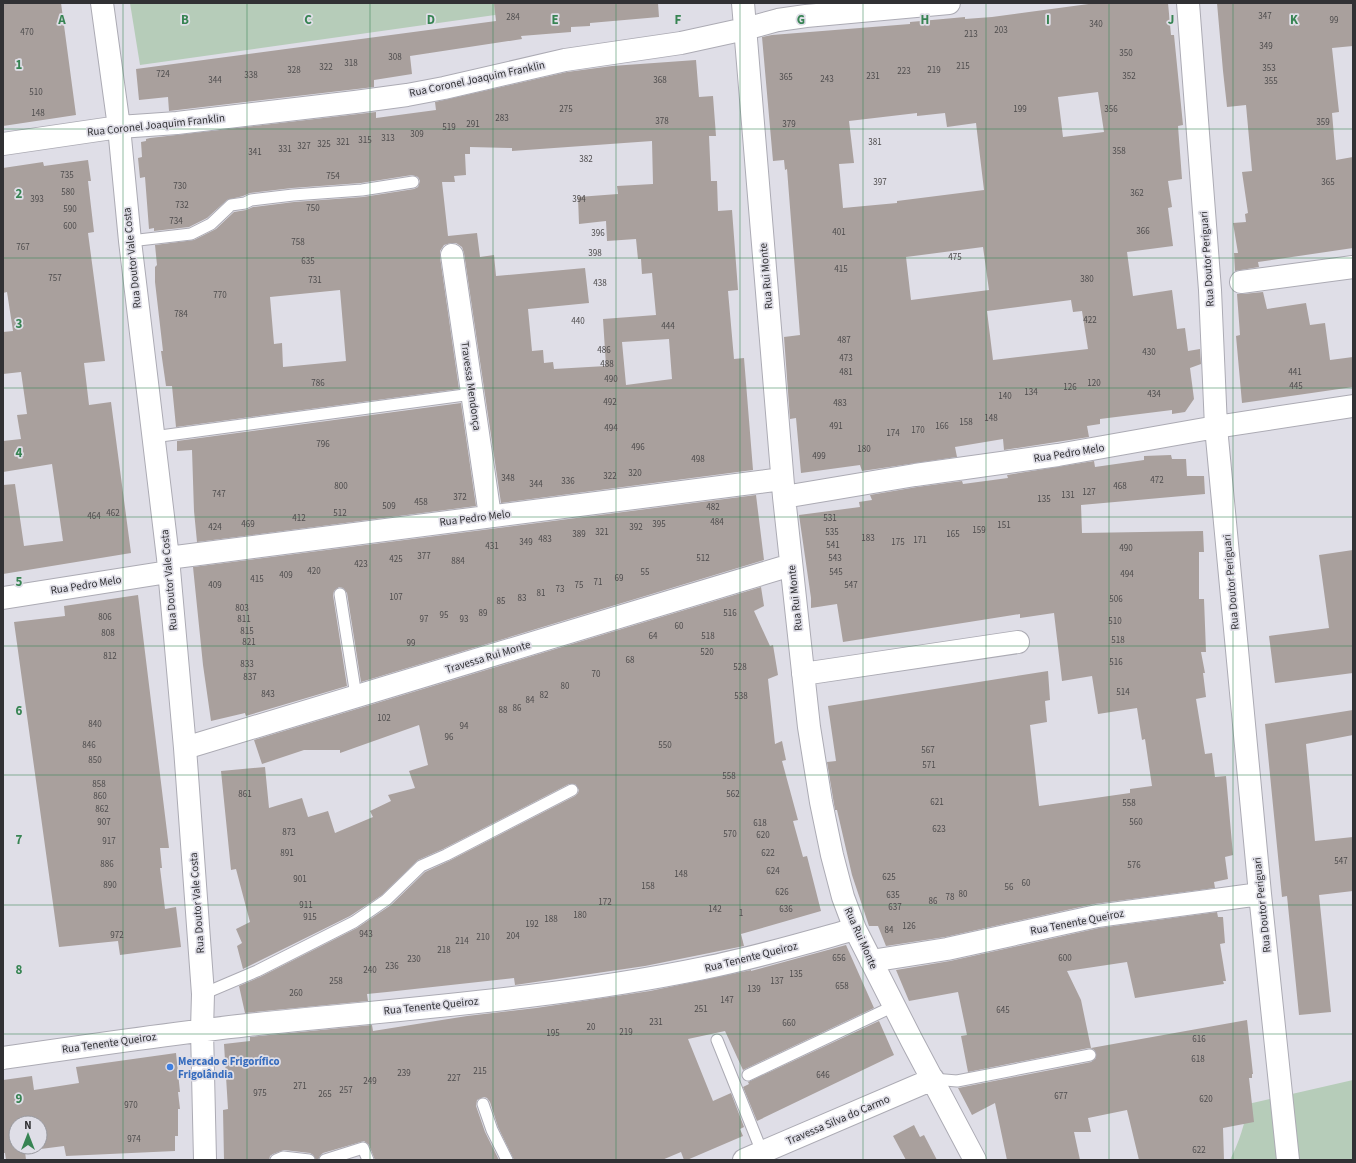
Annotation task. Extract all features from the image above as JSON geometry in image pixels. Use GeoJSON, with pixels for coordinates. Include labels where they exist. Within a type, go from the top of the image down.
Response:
{"type":"FeatureCollection","features":[{"type":"Feature","properties":{"kind":"street","name":"Rua Doutor Vale Costa"},"geometry":{"type":"LineString","coordinates":[[102,3],[119,127],[130,240],[168,565],[185,748],[203,994],[202,1030],[205,1160]]}},
{"type":"Feature","properties":{"kind":"street","name":"Rua Rui Monte"},"geometry":{"type":"LineString","coordinates":[[743,3],[783,488],[809,727],[821,802],[841,890],[855,929],[975,1160]]}},
{"type":"Feature","properties":{"kind":"street","name":"Rua Coronel Joaquim Franklin"},"geometry":{"type":"LineString","coordinates":[[3,144],[119,127],[177,123],[407,95],[565,60],[682,43],[778,20],[806,16],[949,3]]}},
{"type":"Feature","properties":{"kind":"street","name":"Rua Doutor Periguari"},"geometry":{"type":"LineString","coordinates":[[1188,3],[1210,290],[1216,427],[1260,894],[1288,1160]]}},
{"type":"Feature","properties":{"kind":"street","name":"Travessa Mendonça"},"geometry":{"type":"LineString","coordinates":[[452,255],[490,516]]}},
{"type":"Feature","properties":{"kind":"street"},"geometry":{"type":"LineString","coordinates":[[1241,282],[1353,267]]}},
{"type":"Feature","properties":{"kind":"street","name":"Rua Pedro Melo"},"geometry":{"type":"LineString","coordinates":[[3,598],[168,565],[490,516],[915,475],[1058,455],[1216,427],[1353,406]]}},
{"type":"Feature","properties":{"kind":"street","name":"Travessa Rui Monte"},"geometry":{"type":"LineString","coordinates":[[185,748],[791,565]]}},
{"type":"Feature","properties":{"kind":"street"},"geometry":{"type":"LineString","coordinates":[[803,674],[1018,642]]}},
{"type":"Feature","properties":{"kind":"street","name":"Rua Tenente Queiroz"},"geometry":{"type":"LineString","coordinates":[[871,960],[947,949],[1097,916],[1260,894]]}},
{"type":"Feature","properties":{"kind":"street","name":"Rua Tenente Queiroz"},"geometry":{"type":"LineString","coordinates":[[3,1058],[202,1030],[516,998],[633,981],[705,968],[855,929]]}},
{"type":"Feature","properties":{"kind":"street","name":"Travessa Silva do Carmo"},"geometry":{"type":"LineString","coordinates":[[753,1156],[933,1079]]}},
{"type":"Feature","properties":{"kind":"lane"},"geometry":{"type":"LineString","coordinates":[[130,240],[191,234],[211,224],[231,205],[245,203],[251,200],[286,195],[362,190],[413,182]]}},
{"type":"Feature","properties":{"kind":"lane"},"geometry":{"type":"LineString","coordinates":[[153,437],[472,394]]}},
{"type":"Feature","properties":{"kind":"lane"},"geometry":{"type":"LineString","coordinates":[[340,594],[356,696]]}},
{"type":"Feature","properties":{"kind":"lane"},"geometry":{"type":"LineString","coordinates":[[203,994],[258,971],[354,922],[386,900],[421,866],[446,855],[572,790]]}},
{"type":"Feature","properties":{"kind":"lane"},"geometry":{"type":"LineString","coordinates":[[748,1075],[894,1006]]}},
{"type":"Feature","properties":{"kind":"lane"},"geometry":{"type":"LineString","coordinates":[[717,1040],[753,1156]]}},
{"type":"Feature","properties":{"kind":"lane"},"geometry":{"type":"LineString","coordinates":[[933,1079],[957,1081],[1090,1055]]}},
{"type":"Feature","properties":{"kind":"lane"},"geometry":{"type":"LineString","coordinates":[[483,1104],[492,1130],[507,1160]]}},
{"type":"Feature","properties":{"kind":"lane"},"geometry":{"type":"LineString","coordinates":[[325,1160],[363,1148],[368,1160]]}},
{"type":"Feature","properties":{"kind":"lane"},"geometry":{"type":"LineString","coordinates":[[276,1160],[283,1157],[309,1160]]}},
{"type":"Feature","properties":{"kind":"green space"},"geometry":{"type":"Polygon","coordinates":[[[130,3],[500,3],[502,14],[140,65],[130,3]]]}},
{"type":"Feature","properties":{"kind":"green space"},"geometry":{"type":"Polygon","coordinates":[[[1353,1080],[1353,1160],[1230,1160],[1241,1133],[1248,1104],[1353,1080]]]}},
{"type":"Feature","properties":{"kind":"building"},"geometry":{"type":"Polygon","coordinates":[[[3,3],[61,3],[76,115],[3,126],[3,3]]]}},
{"type":"Feature","properties":{"kind":"building"},"geometry":{"type":"Polygon","coordinates":[[[494,3],[658,3],[659,17],[590,23],[590,26],[571,27],[571,32],[521,36],[522,39],[410,56],[412,74],[374,80],[374,87],[169,111],[168,97],[139,100],[136,69],[496,21],[494,3]]]}},
{"type":"Feature","properties":{"kind":"building"},"geometry":{"type":"Polygon","coordinates":[[[1096,3],[1168,3],[1171,35],[1174,35],[1183,125],[1178,126],[1182,179],[1168,181],[1172,207],[1168,208],[1173,246],[1127,252],[1133,296],[1172,290],[1177,329],[1185,328],[1188,351],[1200,349],[1201,364],[1190,368],[1194,399],[1185,412],[1172,414],[1172,410],[1100,419],[1100,424],[1087,426],[1089,437],[1004,450],[1003,439],[955,447],[957,457],[862,471],[860,465],[801,473],[796,418],[790,419],[784,337],[800,335],[787,169],[785,170],[784,160],[773,161],[762,37],[910,24],[910,22],[965,17],[965,19],[992,17],[1096,3]],[[1098,92],[1058,97],[1063,137],[1104,132],[1098,92]],[[917,113],[849,121],[854,163],[839,164],[843,208],[897,203],[897,201],[984,190],[976,123],[947,127],[945,113],[917,116],[917,113]],[[983,247],[906,257],[911,300],[989,290],[983,247]],[[1071,300],[987,311],[993,360],[1088,349],[1082,311],[1073,312],[1071,300]]]}},
{"type":"Feature","properties":{"kind":"building"},"geometry":{"type":"Polygon","coordinates":[[[1217,3],[1352,3],[1353,46],[1332,48],[1339,112],[1332,113],[1336,160],[1353,157],[1353,248],[1258,262],[1259,267],[1235,271],[1234,253],[1238,253],[1233,223],[1246,222],[1245,214],[1248,213],[1242,172],[1252,171],[1246,105],[1227,107],[1217,3]]]}},
{"type":"Feature","properties":{"kind":"building"},"geometry":{"type":"Polygon","coordinates":[[[696,60],[699,97],[713,96],[716,136],[709,136],[711,181],[717,181],[718,211],[732,210],[738,290],[728,291],[734,359],[744,358],[753,470],[501,503],[464,253],[462,247],[456,243],[444,245],[440,251],[440,257],[459,389],[176,427],[172,386],[166,386],[161,351],[163,351],[155,282],[155,267],[157,265],[155,245],[194,240],[216,229],[234,212],[253,207],[294,202],[363,197],[414,189],[418,187],[420,181],[418,177],[412,175],[361,183],[292,188],[250,193],[227,200],[207,218],[189,227],[154,231],[154,228],[149,229],[145,177],[140,178],[138,158],[142,157],[141,142],[150,138],[376,112],[376,118],[436,110],[435,102],[567,72],[612,66],[696,60]],[[652,141],[512,151],[512,148],[470,147],[470,154],[465,154],[466,175],[454,176],[455,182],[442,182],[448,236],[477,233],[480,257],[494,255],[496,276],[585,268],[589,303],[528,309],[532,351],[543,350],[544,363],[553,362],[554,369],[606,366],[603,319],[656,315],[652,273],[642,274],[641,259],[638,259],[636,239],[607,241],[606,221],[579,224],[578,197],[618,194],[617,186],[653,184],[652,141]],[[340,290],[270,297],[274,344],[282,343],[283,367],[346,361],[340,290]],[[669,339],[622,342],[626,385],[672,379],[669,339]]]}},
{"type":"Feature","properties":{"kind":"building"},"geometry":{"type":"Polygon","coordinates":[[[88,160],[91,181],[88,181],[94,232],[88,233],[105,361],[84,363],[89,405],[111,402],[131,553],[3,574],[3,485],[15,484],[24,546],[63,541],[52,464],[3,472],[3,441],[21,439],[17,415],[27,414],[21,372],[3,374],[3,332],[13,331],[7,292],[3,293],[3,168],[43,162],[44,166],[88,160]]]}},
{"type":"Feature","properties":{"kind":"building"},"geometry":{"type":"Polygon","coordinates":[[[1263,292],[1267,309],[1306,303],[1310,325],[1325,323],[1330,360],[1353,357],[1353,387],[1242,403],[1236,336],[1240,335],[1237,294],[1263,292]]]}},
{"type":"Feature","properties":{"kind":"building"},"geometry":{"type":"Polygon","coordinates":[[[461,403],[476,506],[197,542],[194,511],[192,450],[177,451],[177,441],[461,403]]]}},
{"type":"Feature","properties":{"kind":"building"},"geometry":{"type":"Polygon","coordinates":[[[1171,455],[1172,459],[1186,459],[1187,476],[1204,476],[1205,494],[1081,505],[1082,533],[1203,531],[1204,552],[1199,552],[1199,599],[1204,599],[1206,652],[1201,652],[1205,673],[1203,673],[1206,697],[1196,699],[1205,754],[1212,753],[1215,777],[1226,776],[1233,855],[1225,857],[1228,879],[1214,882],[1215,888],[1094,904],[945,937],[886,946],[878,926],[869,926],[852,875],[837,810],[835,810],[827,762],[836,761],[828,706],[1048,671],[1050,700],[1045,701],[1047,722],[1030,725],[1039,806],[1130,793],[1130,789],[1152,786],[1145,739],[1142,740],[1137,708],[1098,714],[1092,676],[1062,681],[1054,613],[1020,618],[1020,614],[843,642],[837,604],[811,608],[811,598],[799,515],[860,507],[859,502],[872,500],[870,495],[917,487],[962,481],[963,484],[1008,478],[1007,475],[1094,461],[1095,467],[1144,460],[1144,456],[1171,455]]]}},
{"type":"Feature","properties":{"kind":"building"},"geometry":{"type":"Polygon","coordinates":[[[756,495],[764,560],[361,682],[347,593],[343,588],[339,587],[334,591],[333,595],[347,686],[246,716],[245,713],[211,721],[203,665],[193,567],[756,495]]]}},
{"type":"Feature","properties":{"kind":"building"},"geometry":{"type":"Polygon","coordinates":[[[1353,550],[1353,673],[1275,683],[1269,636],[1329,628],[1319,555],[1353,550]]]}},
{"type":"Feature","properties":{"kind":"building"},"geometry":{"type":"Polygon","coordinates":[[[761,587],[764,606],[754,611],[770,646],[773,645],[778,675],[768,679],[775,744],[782,741],[786,760],[782,761],[798,820],[793,821],[803,857],[807,856],[821,911],[741,934],[744,946],[645,966],[515,985],[514,978],[367,994],[368,1001],[245,1013],[239,986],[357,928],[391,905],[425,872],[575,796],[579,790],[575,784],[569,784],[443,849],[418,860],[382,895],[350,916],[243,969],[237,946],[242,943],[236,929],[250,922],[236,869],[231,870],[221,771],[265,767],[269,808],[302,798],[308,817],[328,811],[335,833],[373,817],[370,811],[391,801],[388,795],[415,788],[409,771],[428,765],[419,725],[340,753],[340,750],[304,750],[262,764],[254,740],[761,587]]]}},
{"type":"Feature","properties":{"kind":"building"},"geometry":{"type":"Polygon","coordinates":[[[138,595],[169,848],[160,848],[162,868],[160,868],[165,909],[176,907],[181,947],[120,955],[118,941],[59,947],[14,622],[65,616],[64,606],[138,595]]]}},
{"type":"Feature","properties":{"kind":"building"},"geometry":{"type":"Polygon","coordinates":[[[1353,710],[1353,735],[1306,744],[1315,841],[1353,837],[1353,891],[1319,895],[1331,1012],[1299,1015],[1287,896],[1282,897],[1265,724],[1353,710]]]}},
{"type":"Feature","properties":{"kind":"building"},"geometry":{"type":"Polygon","coordinates":[[[1217,912],[1218,917],[1223,917],[1225,943],[1220,944],[1226,981],[1223,981],[1224,984],[1135,998],[1127,962],[1067,971],[1081,1000],[1091,1048],[1247,1020],[1253,1074],[1252,1078],[1249,1078],[1254,1122],[1223,1128],[1224,1160],[1139,1160],[1127,1110],[1088,1118],[1091,1132],[1074,1132],[1080,1160],[1007,1160],[995,1103],[972,1115],[958,1088],[1091,1062],[1096,1058],[1095,1051],[1089,1048],[968,1072],[961,1036],[967,1035],[958,992],[909,1001],[896,970],[950,961],[1099,928],[1217,912]]]}},
{"type":"Feature","properties":{"kind":"building"},"geometry":{"type":"Polygon","coordinates":[[[846,945],[874,1008],[743,1070],[725,1031],[688,1039],[713,1101],[731,1093],[744,1127],[740,1129],[743,1136],[687,1160],[684,1160],[681,1152],[662,1160],[514,1160],[498,1127],[490,1102],[484,1097],[477,1100],[476,1106],[485,1132],[499,1160],[375,1160],[369,1145],[364,1141],[323,1153],[318,1160],[316,1160],[310,1153],[284,1150],[270,1156],[269,1160],[224,1160],[223,1110],[228,1109],[224,1044],[250,1041],[250,1037],[372,1025],[373,1031],[467,1016],[536,1008],[650,991],[751,971],[846,945]]]}},
{"type":"Feature","properties":{"kind":"building"},"geometry":{"type":"Polygon","coordinates":[[[879,1021],[894,1055],[757,1121],[743,1087],[749,1084],[748,1082],[879,1021]]]}},
{"type":"Feature","properties":{"kind":"building"},"geometry":{"type":"Polygon","coordinates":[[[176,1053],[180,1092],[178,1092],[180,1109],[178,1109],[178,1136],[175,1136],[175,1151],[66,1156],[64,1146],[48,1148],[48,1115],[8,1115],[8,1155],[25,1155],[26,1160],[6,1160],[5,1153],[3,1153],[3,1080],[32,1076],[34,1090],[79,1083],[76,1067],[176,1053]]]}},
{"type":"Feature","properties":{"kind":"building"},"geometry":{"type":"Polygon","coordinates":[[[914,1125],[920,1137],[924,1135],[937,1160],[906,1160],[893,1136],[914,1125]]]}},
{"type":"Feature","properties":{"kind":"place","name":"Mercado e Frigorífico Frigolândia"},"geometry":{"type":"Point","coordinates":[170,1067]}}]}
